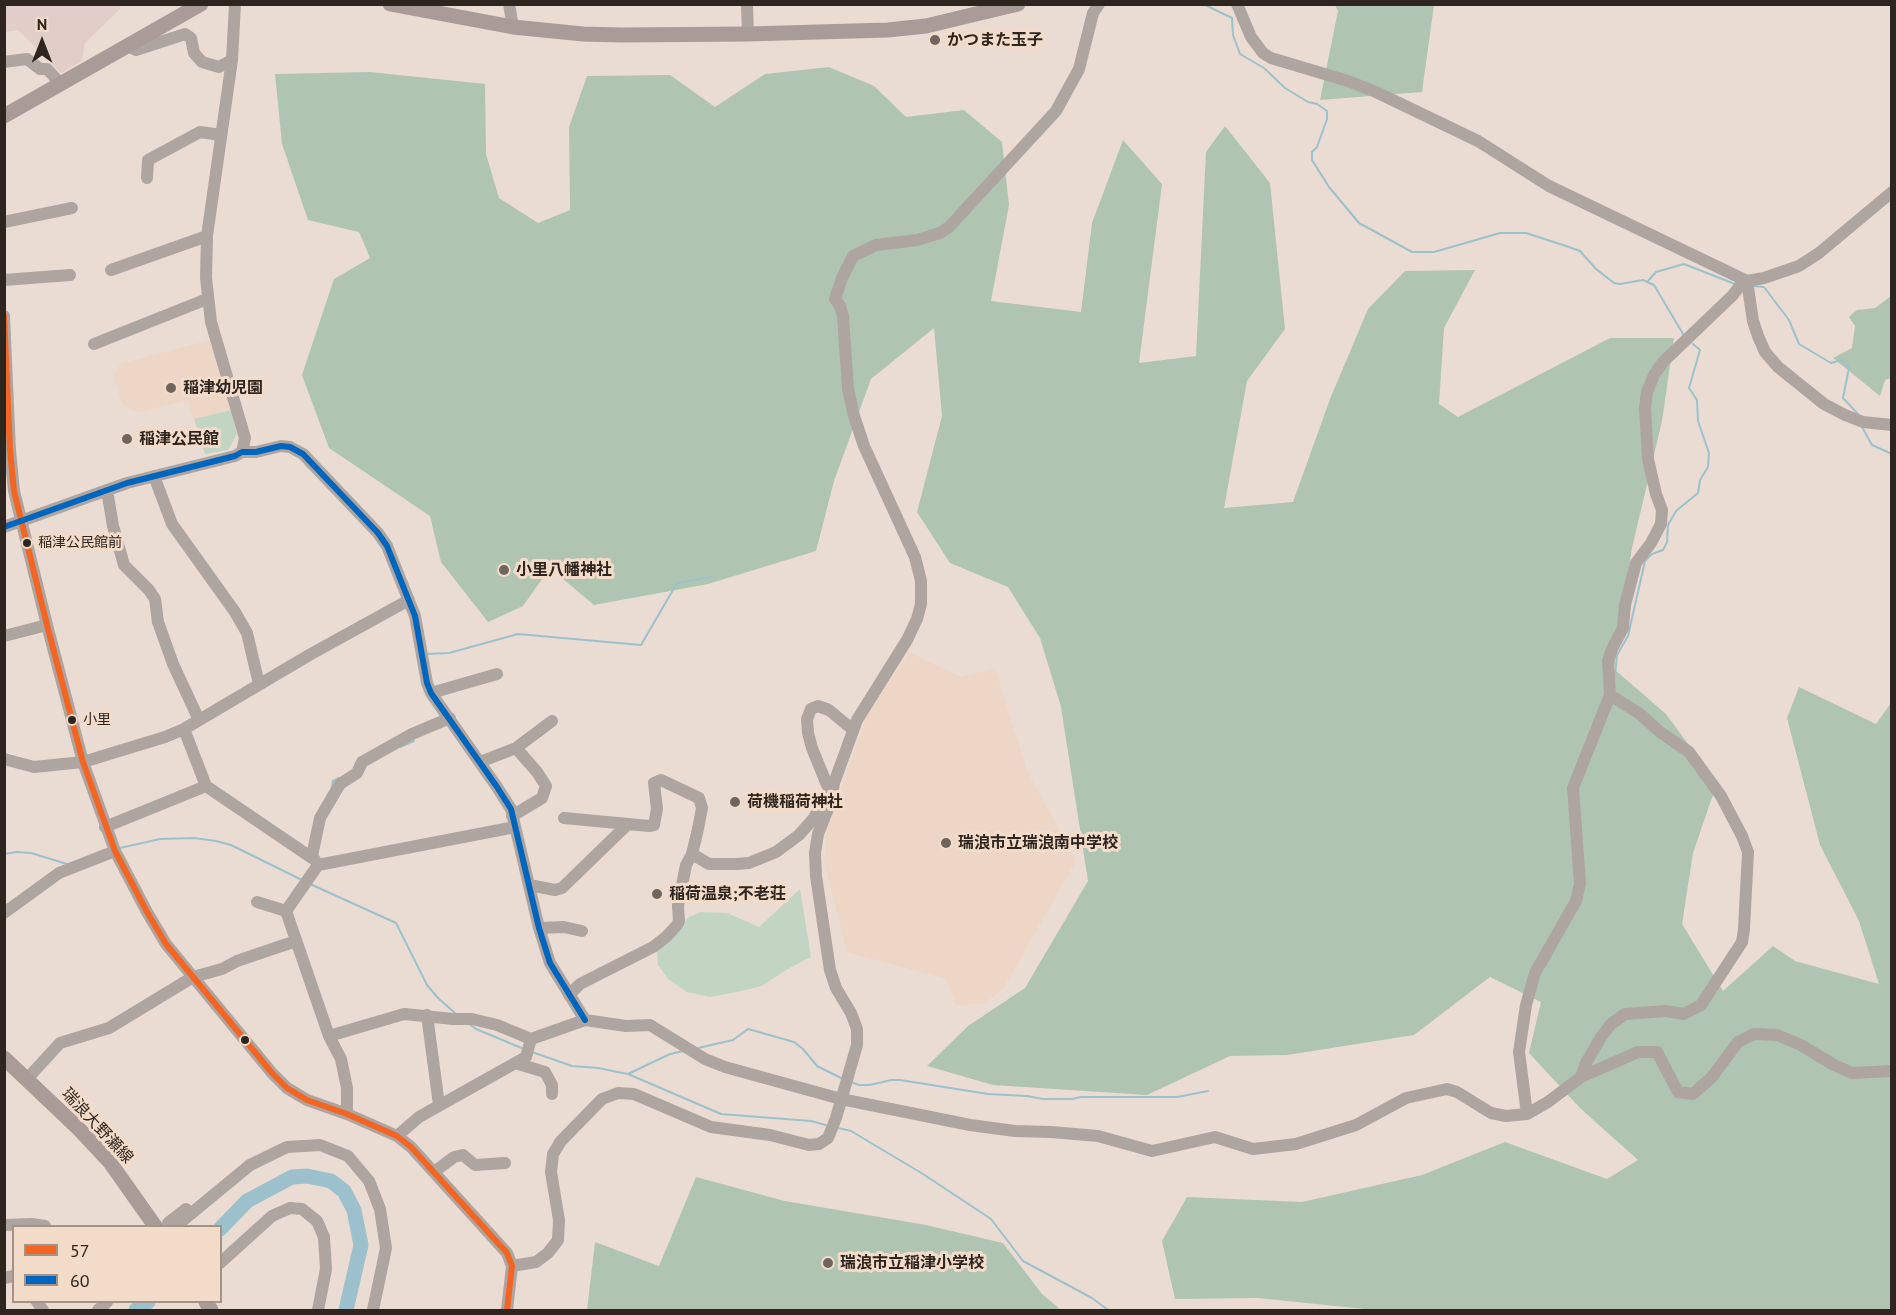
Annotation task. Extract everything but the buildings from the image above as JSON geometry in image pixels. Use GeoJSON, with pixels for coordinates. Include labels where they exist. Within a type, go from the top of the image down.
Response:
{"type":"FeatureCollection","features":[{"type":"Feature","properties":{"kind":"main road"},"geometry":{"type":"LineString","coordinates":[[4,116],[201,4]]}},
{"type":"Feature","properties":{"kind":"main road"},"geometry":{"type":"LineString","coordinates":[[390,4],[513,27],[611,35],[888,30],[926,26],[1018,4]]}},
{"type":"Feature","properties":{"kind":"main road","name":"瑞浪大野瀬線"},"geometry":{"type":"LineString","coordinates":[[4,1058],[79,1129],[166,1225]]}},
{"type":"Feature","properties":{"kind":"street"},"geometry":{"type":"LineString","coordinates":[[235,4],[232,60],[207,236],[206,278],[207,299],[212,322],[245,438],[242,452]]}},
{"type":"Feature","properties":{"kind":"street"},"geometry":{"type":"LineString","coordinates":[[509,4],[513,27]]}},
{"type":"Feature","properties":{"kind":"street"},"geometry":{"type":"LineString","coordinates":[[747,4],[748,34]]}},
{"type":"Feature","properties":{"kind":"street"},"geometry":{"type":"LineString","coordinates":[[512,1266],[536,1262],[548,1253],[558,1240],[559,1220],[551,1172],[553,1154],[561,1141],[602,1100],[618,1093],[634,1094],[711,1127],[770,1135],[809,1145],[819,1144],[828,1138],[857,1045],[857,1029],[851,1013],[836,988],[830,970],[816,876],[815,853],[818,834],[853,730],[866,703],[907,640],[921,604],[921,581],[915,557],[864,446],[854,416],[848,389],[843,316],[835,300],[842,278],[853,256],[876,245],[933,237],[949,227],[1056,111],[1079,69],[1093,13],[1099,4]]}},
{"type":"Feature","properties":{"kind":"street"},"geometry":{"type":"LineString","coordinates":[[1237,4],[1251,37],[1263,53],[1270,58],[1348,81],[1376,92],[1478,141],[1555,189],[1745,281],[1764,278],[1799,266],[1820,253],[1892,192]]}},
{"type":"Feature","properties":{"kind":"street"},"geometry":{"type":"LineString","coordinates":[[128,46],[136,50],[185,34],[191,38],[194,53],[202,62],[219,67],[232,60]]}},
{"type":"Feature","properties":{"kind":"street"},"geometry":{"type":"LineString","coordinates":[[4,62],[27,59],[40,69],[47,69],[62,84]]}},
{"type":"Feature","properties":{"kind":"street"},"geometry":{"type":"LineString","coordinates":[[147,178],[148,160],[200,132],[221,135]]}},
{"type":"Feature","properties":{"kind":"street"},"geometry":{"type":"LineString","coordinates":[[4,222],[72,208]]}},
{"type":"Feature","properties":{"kind":"street"},"geometry":{"type":"LineString","coordinates":[[111,270],[207,236]]}},
{"type":"Feature","properties":{"kind":"street"},"geometry":{"type":"LineString","coordinates":[[4,280],[70,275]]}},
{"type":"Feature","properties":{"kind":"street"},"geometry":{"type":"LineString","coordinates":[[1745,281],[1753,321],[1765,352],[1778,367],[1824,404],[1859,421],[1892,425]]}},
{"type":"Feature","properties":{"kind":"street"},"geometry":{"type":"LineString","coordinates":[[1527,1114],[1519,1052],[1526,1005],[1535,973],[1576,902],[1580,884],[1573,788],[1610,695],[1608,661],[1623,628],[1625,605],[1636,563],[1651,543],[1661,524],[1662,510],[1648,459],[1645,408],[1647,392],[1654,375],[1663,362],[1745,281]]}},
{"type":"Feature","properties":{"kind":"street"},"geometry":{"type":"LineString","coordinates":[[94,345],[207,299]]}},
{"type":"Feature","properties":{"kind":"street"},"geometry":{"type":"LineString","coordinates":[[4,316],[7,450],[15,491],[47,626],[83,762],[113,847],[166,944],[272,1073],[287,1088],[308,1100],[397,1136],[411,1147],[507,1253],[512,1266],[507,1311]]}},
{"type":"Feature","properties":{"kind":"street"},"geometry":{"type":"LineString","coordinates":[[4,527],[127,483],[235,456],[242,452],[256,452],[281,446],[290,447],[303,454],[378,533],[387,546],[415,616],[427,683],[431,693],[508,804],[550,963],[585,1020]]}},
{"type":"Feature","properties":{"kind":"street"},"geometry":{"type":"LineString","coordinates":[[154,476],[172,524],[247,633],[259,684]]}},
{"type":"Feature","properties":{"kind":"street"},"geometry":{"type":"LineString","coordinates":[[107,490],[113,526],[124,565],[149,590],[155,600],[158,622],[172,664],[199,720]]}},
{"type":"Feature","properties":{"kind":"street"},"geometry":{"type":"LineString","coordinates":[[4,759],[34,767],[83,762],[165,737],[184,729],[409,600]]}},
{"type":"Feature","properties":{"kind":"street"},"geometry":{"type":"LineString","coordinates":[[4,636],[47,626]]}},
{"type":"Feature","properties":{"kind":"street"},"geometry":{"type":"LineString","coordinates":[[431,693],[497,674]]}},
{"type":"Feature","properties":{"kind":"street"},"geometry":{"type":"LineString","coordinates":[[1581,1077],[1601,1037],[1611,1024],[1625,1014],[1666,1011],[1684,1014],[1701,1005],[1742,942],[1744,929],[1748,852],[1721,796],[1689,752],[1660,732],[1640,714],[1610,695]]}},
{"type":"Feature","properties":{"kind":"street"},"geometry":{"type":"LineString","coordinates":[[832,793],[812,748],[807,719],[811,709],[818,706],[829,710],[853,730]]}},
{"type":"Feature","properties":{"kind":"street"},"geometry":{"type":"LineString","coordinates":[[286,911],[307,883],[315,861],[320,818],[340,783],[357,773],[362,762],[412,734],[450,718]]}},
{"type":"Feature","properties":{"kind":"street"},"geometry":{"type":"LineString","coordinates":[[480,762],[516,748],[552,721]]}},
{"type":"Feature","properties":{"kind":"street"},"geometry":{"type":"LineString","coordinates":[[184,729],[206,786],[315,861],[513,821],[542,798],[546,786],[537,771],[516,748]]}},
{"type":"Feature","properties":{"kind":"street"},"geometry":{"type":"LineString","coordinates":[[564,818],[654,825],[657,809],[654,783],[661,780],[699,798],[702,808],[692,854],[686,865],[678,906],[677,926],[653,947],[580,984],[569,995]]}},
{"type":"Feature","properties":{"kind":"street"},"geometry":{"type":"LineString","coordinates":[[105,827],[206,786]]}},
{"type":"Feature","properties":{"kind":"street"},"geometry":{"type":"LineString","coordinates":[[692,854],[710,864],[736,864],[759,859],[776,852],[799,836],[814,819],[826,795],[832,793]]}},
{"type":"Feature","properties":{"kind":"street"},"geometry":{"type":"LineString","coordinates":[[530,885],[555,890],[562,888],[628,824]]}},
{"type":"Feature","properties":{"kind":"street"},"geometry":{"type":"LineString","coordinates":[[4,913],[59,873],[95,859],[113,847]]}},
{"type":"Feature","properties":{"kind":"street"},"geometry":{"type":"LineString","coordinates":[[257,902],[286,911]]}},
{"type":"Feature","properties":{"kind":"street"},"geometry":{"type":"LineString","coordinates":[[286,911],[329,1036],[341,1059],[347,1088],[347,1114]]}},
{"type":"Feature","properties":{"kind":"street"},"geometry":{"type":"LineString","coordinates":[[539,928],[564,927],[582,931]]}},
{"type":"Feature","properties":{"kind":"street"},"geometry":{"type":"LineString","coordinates":[[27,1079],[60,1043],[109,1028],[193,977],[222,969],[237,961],[296,941]]}},
{"type":"Feature","properties":{"kind":"street"},"geometry":{"type":"LineString","coordinates":[[329,1036],[404,1014],[472,1019],[497,1025],[531,1039],[585,1020],[626,1026],[650,1025],[725,1067],[841,1099],[970,1125],[1015,1131],[1098,1136],[1152,1151],[1215,1137],[1253,1149],[1296,1144],[1356,1125],[1406,1098],[1447,1089],[1457,1092],[1491,1113],[1506,1116],[1527,1114],[1548,1102],[1581,1077],[1638,1052],[1657,1052],[1678,1092],[1693,1094],[1712,1077],[1737,1042],[1754,1034],[1777,1035],[1801,1045],[1852,1073],[1892,1071]]}},
{"type":"Feature","properties":{"kind":"street"},"geometry":{"type":"LineString","coordinates":[[427,1015],[439,1105]]}},
{"type":"Feature","properties":{"kind":"street"},"geometry":{"type":"LineString","coordinates":[[397,1136],[419,1117],[521,1060],[531,1039]]}},
{"type":"Feature","properties":{"kind":"street"},"geometry":{"type":"LineString","coordinates":[[521,1060],[545,1072],[552,1086],[552,1094]]}},
{"type":"Feature","properties":{"kind":"street"},"geometry":{"type":"LineString","coordinates":[[166,1225],[202,1196],[206,1201],[250,1165],[287,1147],[320,1145],[348,1156],[369,1181],[380,1209],[386,1248],[373,1311]]}},
{"type":"Feature","properties":{"kind":"street"},"geometry":{"type":"LineString","coordinates":[[434,1172],[454,1157],[463,1155],[476,1165],[505,1162]]}},
{"type":"Feature","properties":{"kind":"street"},"geometry":{"type":"LineString","coordinates":[[222,1261],[272,1216],[290,1208],[302,1209],[317,1221],[324,1237],[326,1269],[318,1311]]}},
{"type":"Feature","properties":{"kind":"street"},"geometry":{"type":"LineString","coordinates":[[4,1225],[36,1225]]}},
{"type":"Feature","properties":{"kind":"shaded area"},"geometry":{"type":"Polygon","coordinates":[[[4,5],[120,5],[120,9],[85,43],[82,61],[61,73],[18,30],[5,32],[4,5]]]}},
{"type":"Feature","properties":{"kind":"shaded area","name":"稲津幼児園"},"geometry":{"type":"Polygon","coordinates":[[[213,339],[231,410],[194,419],[187,400],[138,413],[122,404],[114,377],[120,364],[213,339]]]}},
{"type":"Feature","properties":{"kind":"shaded area","name":"瑞浪市立瑞浪南中学校"},"geometry":{"type":"Polygon","coordinates":[[[909,652],[961,677],[995,668],[1027,771],[1076,861],[1003,989],[984,1004],[956,1005],[946,979],[847,952],[824,860],[827,827],[867,715],[909,652]]]}},
{"type":"Feature","properties":{"kind":"green space"},"geometry":{"type":"Polygon","coordinates":[[[1335,5],[1434,5],[1422,92],[1320,100],[1338,11],[1335,5]]]}},
{"type":"Feature","properties":{"kind":"green space"},"geometry":{"type":"Polygon","coordinates":[[[829,67],[874,86],[906,117],[964,110],[1002,142],[1009,205],[991,301],[1081,312],[1092,223],[1123,140],[1162,184],[1139,363],[1196,356],[1206,152],[1225,126],[1270,183],[1285,329],[1247,381],[1224,508],[1293,502],[1330,399],[1368,309],[1405,271],[1475,270],[1444,328],[1439,404],[1458,417],[1610,338],[1674,338],[1662,421],[1632,548],[1614,669],[1666,714],[1717,783],[1693,853],[1682,924],[1723,991],[1773,946],[1795,961],[1879,984],[1859,921],[1820,845],[1787,718],[1799,687],[1876,724],[1891,703],[1891,1310],[1374,1310],[1258,1298],[1175,1299],[1162,1241],[1187,1197],[1302,1202],[1422,1175],[1505,1142],[1607,1179],[1638,1160],[1581,1109],[1529,1053],[1541,1002],[1490,977],[1414,1035],[1287,1055],[1230,1056],[1147,1095],[993,1085],[927,1066],[968,1026],[1025,988],[1088,881],[1061,707],[1040,638],[1008,587],[950,563],[917,512],[942,416],[934,328],[871,379],[834,481],[816,551],[708,584],[594,605],[550,568],[523,606],[488,622],[441,562],[430,516],[329,448],[302,375],[334,279],[370,258],[359,232],[308,220],[282,144],[275,74],[370,72],[485,84],[486,154],[499,198],[538,223],[570,210],[569,127],[587,76],[670,75],[715,107],[765,74],[829,67]]]}},
{"type":"Feature","properties":{"kind":"green space"},"geometry":{"type":"Polygon","coordinates":[[[1891,296],[1891,378],[1885,380],[1880,396],[1833,358],[1852,348],[1855,326],[1849,317],[1857,310],[1875,308],[1891,296]]]}},
{"type":"Feature","properties":{"kind":"green space"},"geometry":{"type":"Polygon","coordinates":[[[231,410],[237,434],[228,450],[205,454],[194,419],[231,410]]]}},
{"type":"Feature","properties":{"kind":"green space"},"geometry":{"type":"Polygon","coordinates":[[[800,889],[811,957],[762,986],[710,997],[687,992],[668,979],[658,965],[657,949],[670,939],[689,917],[701,912],[727,913],[759,927],[800,889]]]}},
{"type":"Feature","properties":{"kind":"green space"},"geometry":{"type":"Polygon","coordinates":[[[696,1177],[785,1201],[926,1225],[1003,1243],[1042,1294],[1061,1310],[587,1310],[595,1242],[659,1266],[696,1177]]]}},
{"type":"Feature","properties":{"kind":"waterway"},"geometry":{"type":"LineString","coordinates":[[1203,4],[1232,18],[1233,35],[1240,54],[1264,68],[1285,88],[1327,111],[1327,119],[1317,147],[1312,152],[1312,160],[1329,187],[1359,223],[1412,252],[1434,252],[1500,233],[1526,233],[1566,246],[1580,251],[1596,269],[1614,283],[1643,280],[1654,285],[1683,334]]}},
{"type":"Feature","properties":{"kind":"waterway"},"geometry":{"type":"LineString","coordinates":[[1648,281],[1656,272],[1684,264],[1735,284]]}},
{"type":"Feature","properties":{"kind":"waterway"},"geometry":{"type":"LineString","coordinates":[[1753,286],[1764,287],[1789,320],[1799,344],[1831,363],[1842,360],[1849,368],[1843,398],[1858,414]]}},
{"type":"Feature","properties":{"kind":"waterway"},"geometry":{"type":"LineString","coordinates":[[1615,677],[1617,655],[1628,636],[1645,561],[1652,554],[1663,550],[1667,542],[1668,525],[1676,511],[1698,493],[1700,480],[1708,467],[1709,453],[1698,421],[1697,400],[1689,388],[1700,350],[1693,344]]}},
{"type":"Feature","properties":{"kind":"waterway"},"geometry":{"type":"LineString","coordinates":[[1862,427],[1872,445],[1892,454]]}},
{"type":"Feature","properties":{"kind":"waterway"},"geometry":{"type":"LineString","coordinates":[[426,654],[449,653],[518,634],[641,645],[677,583],[711,577]]}},
{"type":"Feature","properties":{"kind":"waterway"},"geometry":{"type":"LineString","coordinates":[[400,747],[414,741]]}},
{"type":"Feature","properties":{"kind":"waterway"},"geometry":{"type":"LineString","coordinates":[[332,787],[333,781],[339,778]]}},
{"type":"Feature","properties":{"kind":"waterway"},"geometry":{"type":"LineString","coordinates":[[120,848],[160,839],[194,838],[216,841],[231,845],[302,880]]}},
{"type":"Feature","properties":{"kind":"waterway"},"geometry":{"type":"LineString","coordinates":[[4,854],[31,853],[67,864]]}},
{"type":"Feature","properties":{"kind":"waterway"},"geometry":{"type":"LineString","coordinates":[[310,884],[396,923],[427,985],[455,1013]]}},
{"type":"Feature","properties":{"kind":"waterway"},"geometry":{"type":"LineString","coordinates":[[469,1024],[524,1049]]}},
{"type":"Feature","properties":{"kind":"waterway"},"geometry":{"type":"LineString","coordinates":[[698,1048],[733,1040],[748,1029],[794,1042],[817,1066],[843,1079]]}},
{"type":"Feature","properties":{"kind":"waterway"},"geometry":{"type":"LineString","coordinates":[[628,1074],[670,1054],[684,1051]]}},
{"type":"Feature","properties":{"kind":"waterway"},"geometry":{"type":"LineString","coordinates":[[532,1052],[572,1066],[628,1074],[721,1114],[811,1121],[829,1126]]}},
{"type":"Feature","properties":{"kind":"waterway"},"geometry":{"type":"LineString","coordinates":[[851,1082],[870,1085],[900,1080],[988,1094],[1043,1099],[1177,1097],[1208,1091]]}},
{"type":"Feature","properties":{"kind":"waterway"},"geometry":{"type":"LineString","coordinates":[[838,1128],[851,1131],[923,1174],[991,1219],[1023,1261],[1092,1298],[1108,1310]]}},
{"type":"Feature","properties":{"kind":"waterway"},"geometry":{"type":"LineString","coordinates":[[222,1227],[247,1201],[292,1177],[307,1176],[331,1181],[344,1191],[354,1210],[361,1245],[346,1310]]}},
{"type":"Feature","properties":{"kind":"waterway"},"geometry":{"type":"LineString","coordinates":[[136,1310],[146,1303]]}},
{"type":"Feature","properties":{"kind":"transit line","name":"57"},"geometry":{"type":"LineString","coordinates":[[4,316],[14,491],[83,762],[115,851],[166,944],[272,1073],[287,1088],[307,1100],[347,1114],[397,1136],[411,1147],[507,1253],[512,1266],[507,1310]]}},
{"type":"Feature","properties":{"kind":"transit line","name":"60"},"geometry":{"type":"LineString","coordinates":[[4,527],[127,483],[235,456],[242,452],[256,452],[281,446],[290,447],[303,454],[378,533],[387,546],[415,616],[427,683],[431,693],[511,809],[539,928],[550,963],[585,1020]]}},
{"type":"Feature","properties":{"kind":"place","name":"かつまた玉子"},"geometry":{"type":"Point","coordinates":[935,40]}},
{"type":"Feature","properties":{"kind":"place","name":"稲津幼児園"},"geometry":{"type":"Point","coordinates":[171,388]}},
{"type":"Feature","properties":{"kind":"place","name":"稲津公民館"},"geometry":{"type":"Point","coordinates":[127,439]}},
{"type":"Feature","properties":{"kind":"place","name":"稲津公民館前"},"geometry":{"type":"Point","coordinates":[27,543]}},
{"type":"Feature","properties":{"kind":"place","name":"小里八幡神社"},"geometry":{"type":"Point","coordinates":[504,570]}},
{"type":"Feature","properties":{"kind":"place","name":"小里"},"geometry":{"type":"Point","coordinates":[72,720]}},
{"type":"Feature","properties":{"kind":"place","name":"荷機稲荷神社"},"geometry":{"type":"Point","coordinates":[735,802]}},
{"type":"Feature","properties":{"kind":"place","name":"瑞浪市立瑞浪南中学校"},"geometry":{"type":"Point","coordinates":[946,843]}},
{"type":"Feature","properties":{"kind":"place","name":"稲荷温泉;不老荘"},"geometry":{"type":"Point","coordinates":[657,894]}},
{"type":"Feature","properties":{"kind":"place","name":"瑞浪市立稲津小学校"},"geometry":{"type":"Point","coordinates":[828,1263]}}]}
